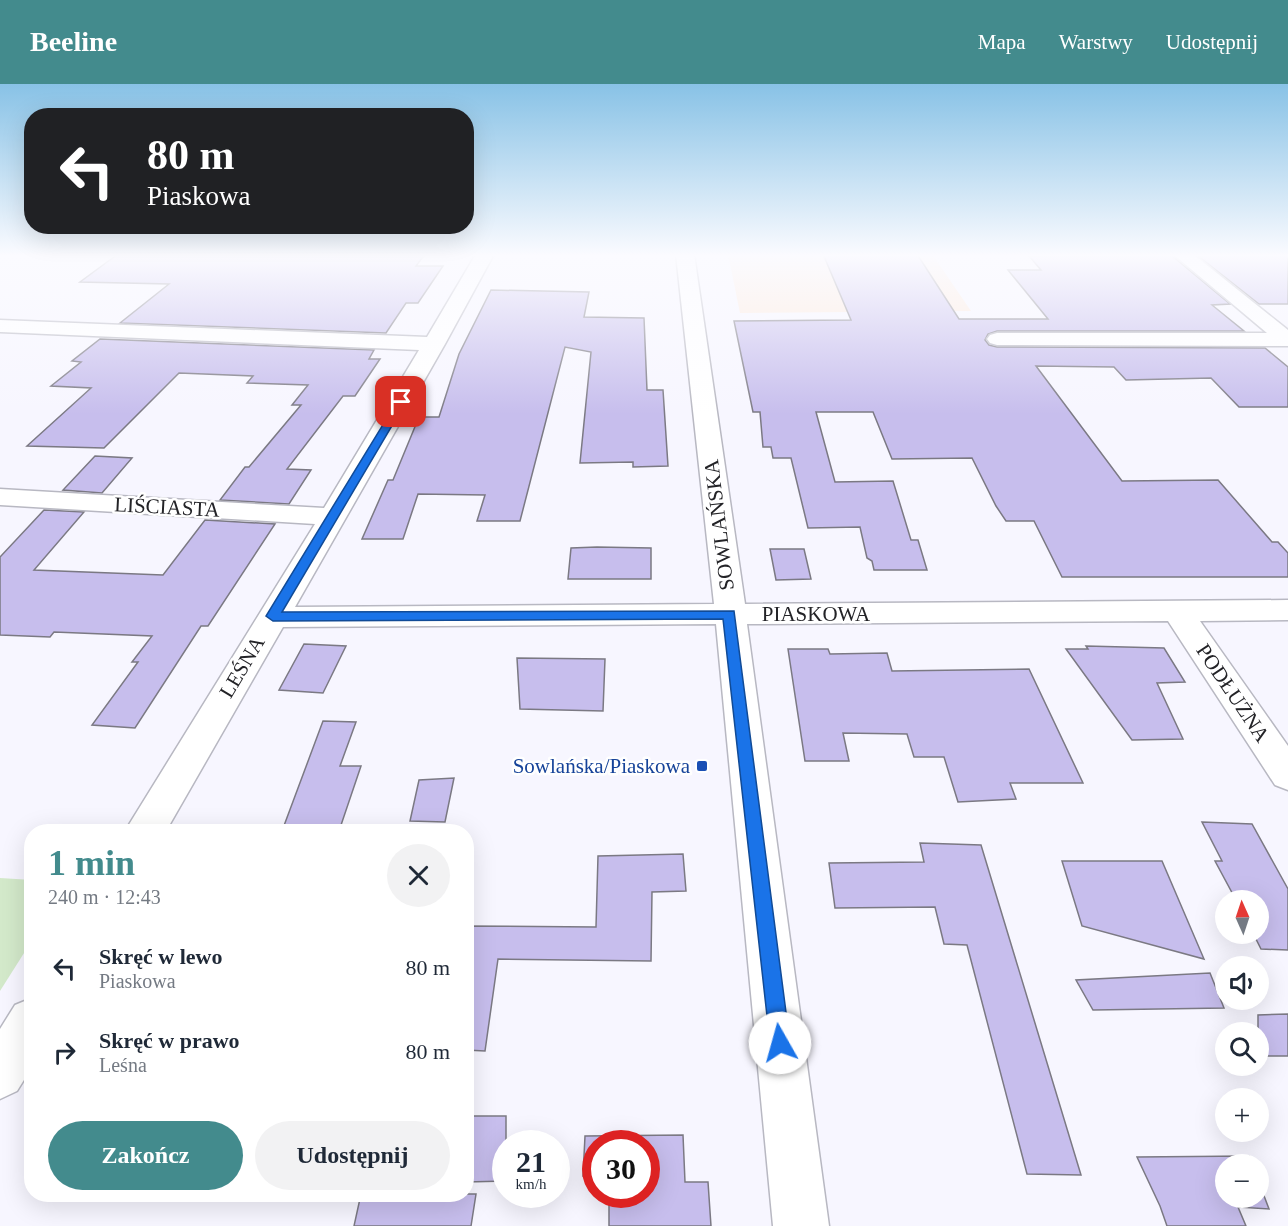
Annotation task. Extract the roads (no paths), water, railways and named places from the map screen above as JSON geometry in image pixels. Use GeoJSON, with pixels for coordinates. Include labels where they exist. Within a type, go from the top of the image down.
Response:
{"type":"FeatureCollection","features":[{"type":"Feature","properties":{"kind":"street","name":"LEŚNA"},"geometry":{"type":"LineString","coordinates":[[149,824],[455,307]]}},
{"type":"Feature","properties":{"kind":"street","name":"SOWLAŃSKA"},"geometry":{"type":"LineString","coordinates":[[692,307],[801,1226]]}},
{"type":"Feature","properties":{"kind":"street"},"geometry":{"type":"LineString","coordinates":[[1248,307],[1288,339]]}},
{"type":"Feature","properties":{"kind":"street"},"geometry":{"type":"LineString","coordinates":[[0,326],[435,344]]}},
{"type":"Feature","properties":{"kind":"street"},"geometry":{"type":"LineString","coordinates":[[997,339],[1288,339]]}},
{"type":"Feature","properties":{"kind":"street","name":"LIŚCIASTA"},"geometry":{"type":"LineString","coordinates":[[0,497],[333,517]]}},
{"type":"Feature","properties":{"kind":"street","name":"PIASKOWA"},"geometry":{"type":"LineString","coordinates":[[273,616],[1288,610]]}},
{"type":"Feature","properties":{"kind":"street","name":"PODŁUŻNA"},"geometry":{"type":"LineString","coordinates":[[1177,611],[1288,775]]}},
{"type":"Feature","properties":{"kind":"street"},"geometry":{"type":"LineString","coordinates":[[0,1074],[24,1034]]}},
{"type":"Feature","properties":{"kind":"place","name":"Sowlańska/Piaskowa"},"geometry":{"type":"Point","coordinates":[702,766]}}]}
